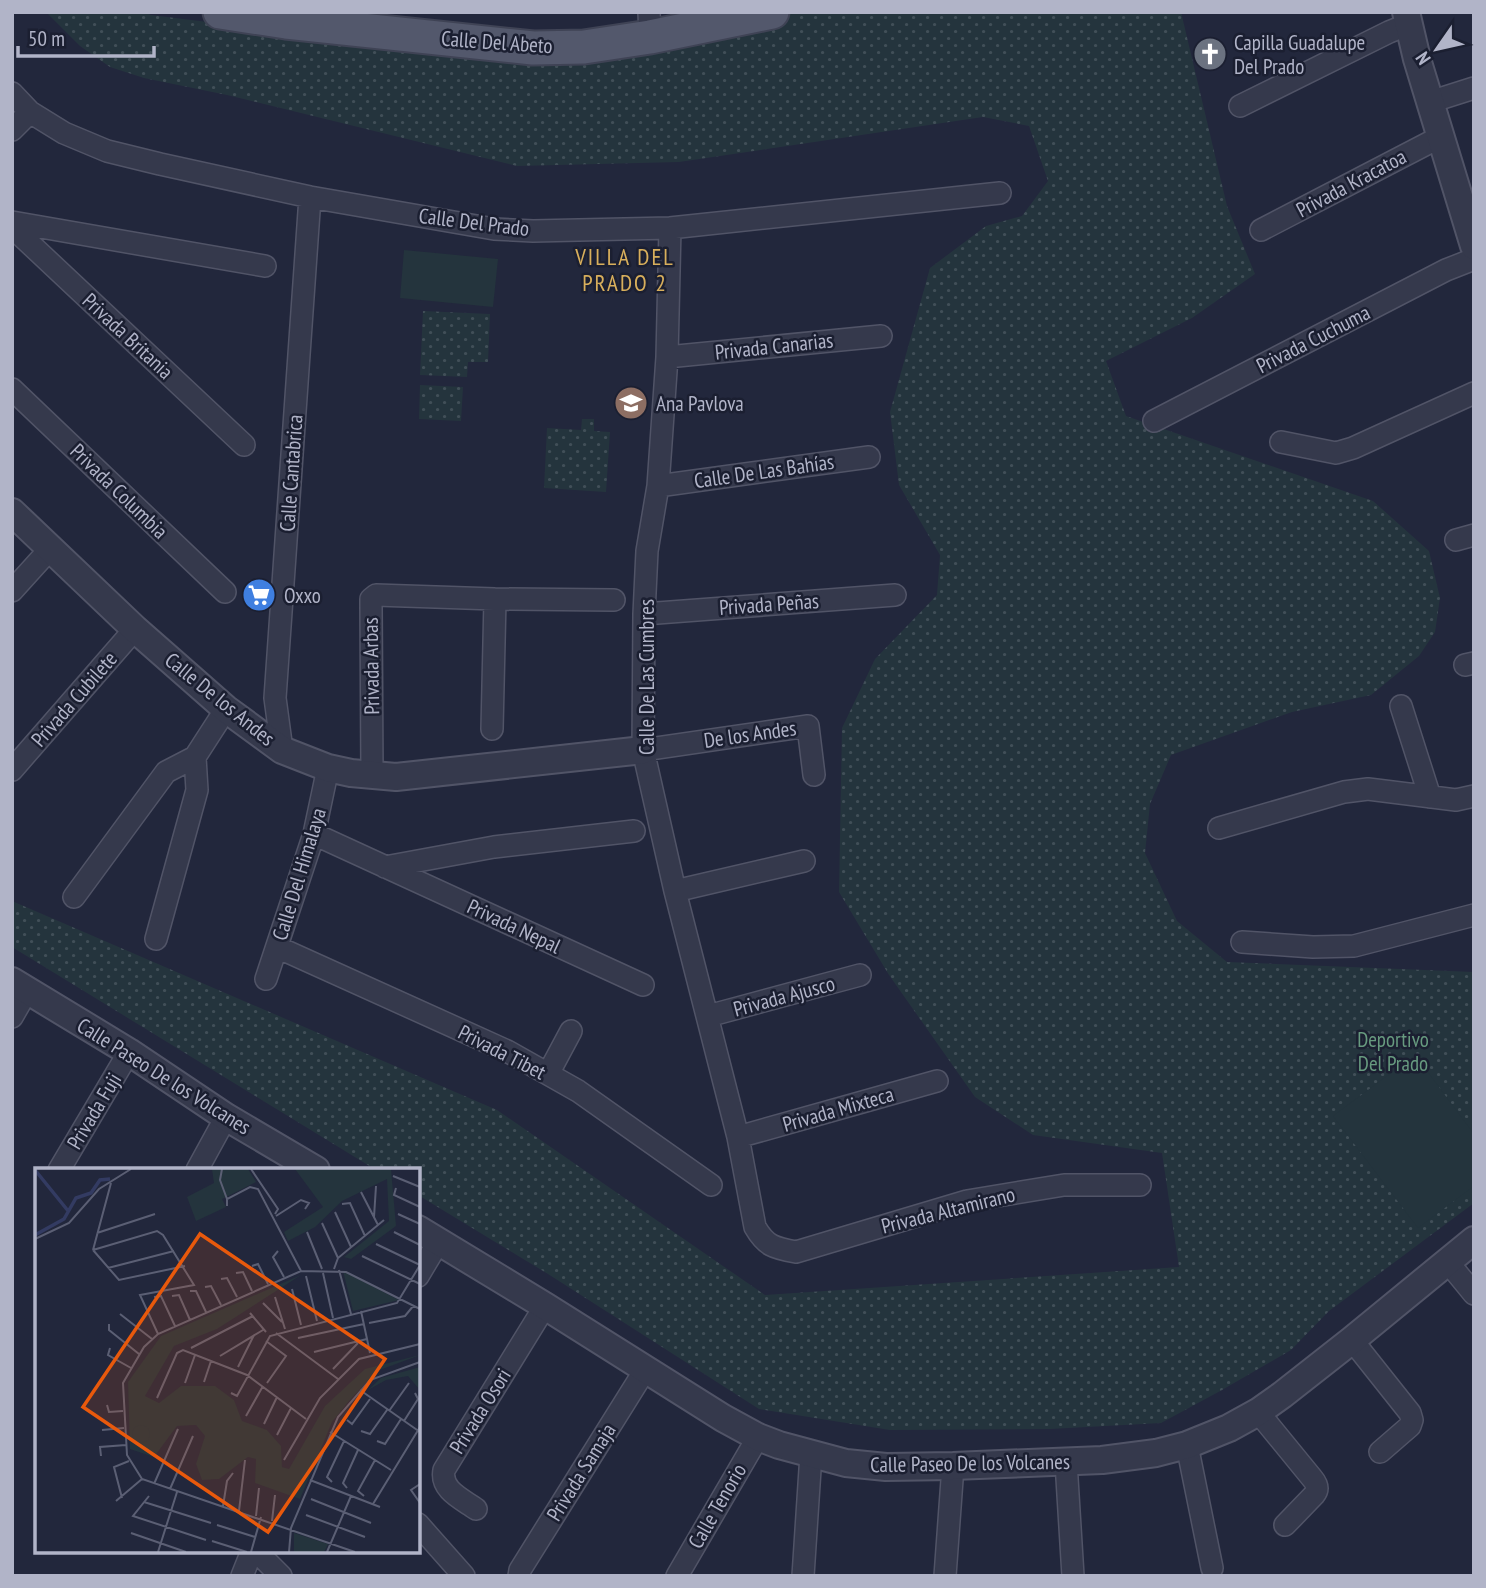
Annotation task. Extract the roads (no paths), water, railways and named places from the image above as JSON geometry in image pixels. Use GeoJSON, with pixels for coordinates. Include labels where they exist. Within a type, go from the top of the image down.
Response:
{"type":"FeatureCollection","features":[{"type":"Feature","properties":{"kind":"main road","name":"Calle Del Abeto"},"geometry":{"type":"LineString","coordinates":[[220,12],[287,17],[533,48],[584,47],[649,24],[772,12]]}},
{"type":"Feature","properties":{"kind":"street"},"geometry":{"type":"LineString","coordinates":[[1240,106],[1389,32],[1407,18],[1474,246]]}},
{"type":"Feature","properties":{"kind":"street"},"geometry":{"type":"LineString","coordinates":[[1430,102],[1474,88]]}},
{"type":"Feature","properties":{"kind":"street","name":"Calle Del Prado"},"geometry":{"type":"LineString","coordinates":[[12,93],[30,111],[64,133],[107,151],[310,197],[494,229],[670,228],[1000,193]]}},
{"type":"Feature","properties":{"kind":"street"},"geometry":{"type":"LineString","coordinates":[[12,130],[30,111]]}},
{"type":"Feature","properties":{"kind":"street","name":"Privada Kracatoa"},"geometry":{"type":"LineString","coordinates":[[1261,230],[1440,136]]}},
{"type":"Feature","properties":{"kind":"street","name":"Calle Cantabrica"},"geometry":{"type":"LineString","coordinates":[[282,750],[275,698],[310,197]]}},
{"type":"Feature","properties":{"kind":"street","name":"Privada Britania"},"geometry":{"type":"LineString","coordinates":[[12,224],[265,266]]}},
{"type":"Feature","properties":{"kind":"street","name":"Privada Britania"},"geometry":{"type":"LineString","coordinates":[[12,224],[244,446]]}},
{"type":"Feature","properties":{"kind":"street","name":"Calle De Las Cumbres"},"geometry":{"type":"LineString","coordinates":[[670,228],[667,357],[658,486],[647,551],[643,750],[675,891],[738,1137],[755,1227],[762,1239]]}},
{"type":"Feature","properties":{"kind":"street","name":"Privada Cuchuma"},"geometry":{"type":"LineString","coordinates":[[1154,421],[1446,270],[1474,259]]}},
{"type":"Feature","properties":{"kind":"street","name":"Privada Canarias"},"geometry":{"type":"LineString","coordinates":[[667,357],[881,336]]}},
{"type":"Feature","properties":{"kind":"street","name":"Privada Columbia"},"geometry":{"type":"LineString","coordinates":[[12,390],[225,592]]}},
{"type":"Feature","properties":{"kind":"street"},"geometry":{"type":"LineString","coordinates":[[1281,442],[1336,453],[1353,448],[1474,393]]}},
{"type":"Feature","properties":{"kind":"street","name":"Calle De Las Bahías"},"geometry":{"type":"LineString","coordinates":[[658,486],[869,457]]}},
{"type":"Feature","properties":{"kind":"street","name":"Calle De los Andes"},"geometry":{"type":"LineString","coordinates":[[12,512],[135,629],[226,709],[282,750],[328,768],[396,777],[643,750]]}},
{"type":"Feature","properties":{"kind":"street"},"geometry":{"type":"LineString","coordinates":[[12,591],[50,549]]}},
{"type":"Feature","properties":{"kind":"street","name":"Privada Arbas"},"geometry":{"type":"LineString","coordinates":[[372,774],[371,599],[376,595],[614,600]]}},
{"type":"Feature","properties":{"kind":"street","name":"Privada Peñas"},"geometry":{"type":"LineString","coordinates":[[644,614],[895,595]]}},
{"type":"Feature","properties":{"kind":"street"},"geometry":{"type":"LineString","coordinates":[[492,729],[495,599]]}},
{"type":"Feature","properties":{"kind":"street","name":"Privada Cubilete"},"geometry":{"type":"LineString","coordinates":[[12,770],[135,629]]}},
{"type":"Feature","properties":{"kind":"street"},"geometry":{"type":"LineString","coordinates":[[1401,706],[1430,797]]}},
{"type":"Feature","properties":{"kind":"street"},"geometry":{"type":"LineString","coordinates":[[74,897],[166,772],[195,757],[226,709]]}},
{"type":"Feature","properties":{"kind":"street","name":"De los Andes"},"geometry":{"type":"LineString","coordinates":[[643,750],[808,726],[814,775]]}},
{"type":"Feature","properties":{"kind":"street"},"geometry":{"type":"LineString","coordinates":[[156,939],[197,790],[195,757]]}},
{"type":"Feature","properties":{"kind":"street","name":"Calle Del Himalaya"},"geometry":{"type":"LineString","coordinates":[[266,979],[314,834],[328,768]]}},
{"type":"Feature","properties":{"kind":"street"},"geometry":{"type":"LineString","coordinates":[[1219,828],[1356,790],[1388,790],[1456,800],[1474,796]]}},
{"type":"Feature","properties":{"kind":"street"},"geometry":{"type":"LineString","coordinates":[[385,867],[494,847],[634,831]]}},
{"type":"Feature","properties":{"kind":"street","name":"Privada Nepal"},"geometry":{"type":"LineString","coordinates":[[314,834],[643,985]]}},
{"type":"Feature","properties":{"kind":"street"},"geometry":{"type":"LineString","coordinates":[[675,891],[804,861]]}},
{"type":"Feature","properties":{"kind":"street"},"geometry":{"type":"LineString","coordinates":[[1242,942],[1313,947],[1354,946],[1474,915]]}},
{"type":"Feature","properties":{"kind":"street","name":"Privada Tibet"},"geometry":{"type":"LineString","coordinates":[[276,947],[507,1051],[578,1091],[712,1185]]}},
{"type":"Feature","properties":{"kind":"street","name":"Privada Ajusco"},"geometry":{"type":"LineString","coordinates":[[708,1016],[860,975]]}},
{"type":"Feature","properties":{"kind":"street"},"geometry":{"type":"LineString","coordinates":[[12,1017],[20,986]]}},
{"type":"Feature","properties":{"kind":"street","name":"Calle Paseo De los Volcanes"},"geometry":{"type":"LineString","coordinates":[[20,986],[129,1052],[226,1117],[313,1168]]}},
{"type":"Feature","properties":{"kind":"street"},"geometry":{"type":"LineString","coordinates":[[548,1074],[571,1031]]}},
{"type":"Feature","properties":{"kind":"street","name":"Privada Fuji"},"geometry":{"type":"LineString","coordinates":[[60,1168],[129,1052]]}},
{"type":"Feature","properties":{"kind":"street","name":"Privada Mixteca"},"geometry":{"type":"LineString","coordinates":[[738,1137],[937,1082]]}},
{"type":"Feature","properties":{"kind":"street"},"geometry":{"type":"LineString","coordinates":[[198,1168],[226,1117]]}},
{"type":"Feature","properties":{"kind":"street","name":"Privada Altamirano"},"geometry":{"type":"LineString","coordinates":[[762,1239],[776,1248],[796,1252],[980,1198],[1064,1185],[1140,1185]]}},
{"type":"Feature","properties":{"kind":"street"},"geometry":{"type":"LineString","coordinates":[[420,1269],[429,1235]]}},
{"type":"Feature","properties":{"kind":"street","name":"Calle Paseo De los Volcanes"},"geometry":{"type":"LineString","coordinates":[[429,1235],[723,1418],[758,1437],[846,1463],[886,1467],[1102,1460],[1187,1445],[1229,1428],[1258,1412],[1352,1340],[1474,1240]]}},
{"type":"Feature","properties":{"kind":"street"},"geometry":{"type":"LineString","coordinates":[[1447,1261],[1474,1294]]}},
{"type":"Feature","properties":{"kind":"street","name":"Privada Osori"},"geometry":{"type":"LineString","coordinates":[[476,1509],[446,1487],[444,1469],[545,1306]]}},
{"type":"Feature","properties":{"kind":"street"},"geometry":{"type":"LineString","coordinates":[[1352,1340],[1410,1413],[1412,1420],[1407,1430],[1380,1452]]}},
{"type":"Feature","properties":{"kind":"street","name":"Privada Samaja"},"geometry":{"type":"LineString","coordinates":[[519,1576],[645,1370]]}},
{"type":"Feature","properties":{"kind":"street"},"geometry":{"type":"LineString","coordinates":[[1258,1412],[1312,1478],[1317,1488],[1314,1496],[1286,1525]]}},
{"type":"Feature","properties":{"kind":"street","name":"Calle Tenorio"},"geometry":{"type":"LineString","coordinates":[[677,1576],[758,1437]]}},
{"type":"Feature","properties":{"kind":"street"},"geometry":{"type":"LineString","coordinates":[[1187,1445],[1212,1568]]}},
{"type":"Feature","properties":{"kind":"street"},"geometry":{"type":"LineString","coordinates":[[803,1576],[811,1454]]}},
{"type":"Feature","properties":{"kind":"street"},"geometry":{"type":"LineString","coordinates":[[1066,1462],[1073,1576]]}},
{"type":"Feature","properties":{"kind":"street"},"geometry":{"type":"LineString","coordinates":[[945,1576],[953,1466]]}},
{"type":"Feature","properties":{"kind":"street"},"geometry":{"type":"LineString","coordinates":[[420,1526],[464,1576]]}},
{"type":"Feature","properties":{"kind":"street"},"geometry":{"type":"LineString","coordinates":[[242,1576],[253,1553]]}},
{"type":"Feature","properties":{"kind":"street"},"geometry":{"type":"LineString","coordinates":[[256,1553],[281,1576]]}},
{"type":"Feature","properties":{"kind":"place","name":"Capilla Guadalupe Del Prado"},"geometry":{"type":"Point","coordinates":[1210,54]}},
{"type":"Feature","properties":{"kind":"place","name":"Ana Pavlova"},"geometry":{"type":"Point","coordinates":[631,403]}},
{"type":"Feature","properties":{"kind":"place","name":"Oxxo"},"geometry":{"type":"Point","coordinates":[259,595]}},
{"type":"Feature","properties":{"kind":"district","name":"VILLA DEL PRADO 2"},"geometry":{"type":"Point","coordinates":[625,269]}},
{"type":"Feature","properties":{"kind":"park label","name":"Deportivo Del Prado"},"geometry":{"type":"Point","coordinates":[1393,1051]}}]}
